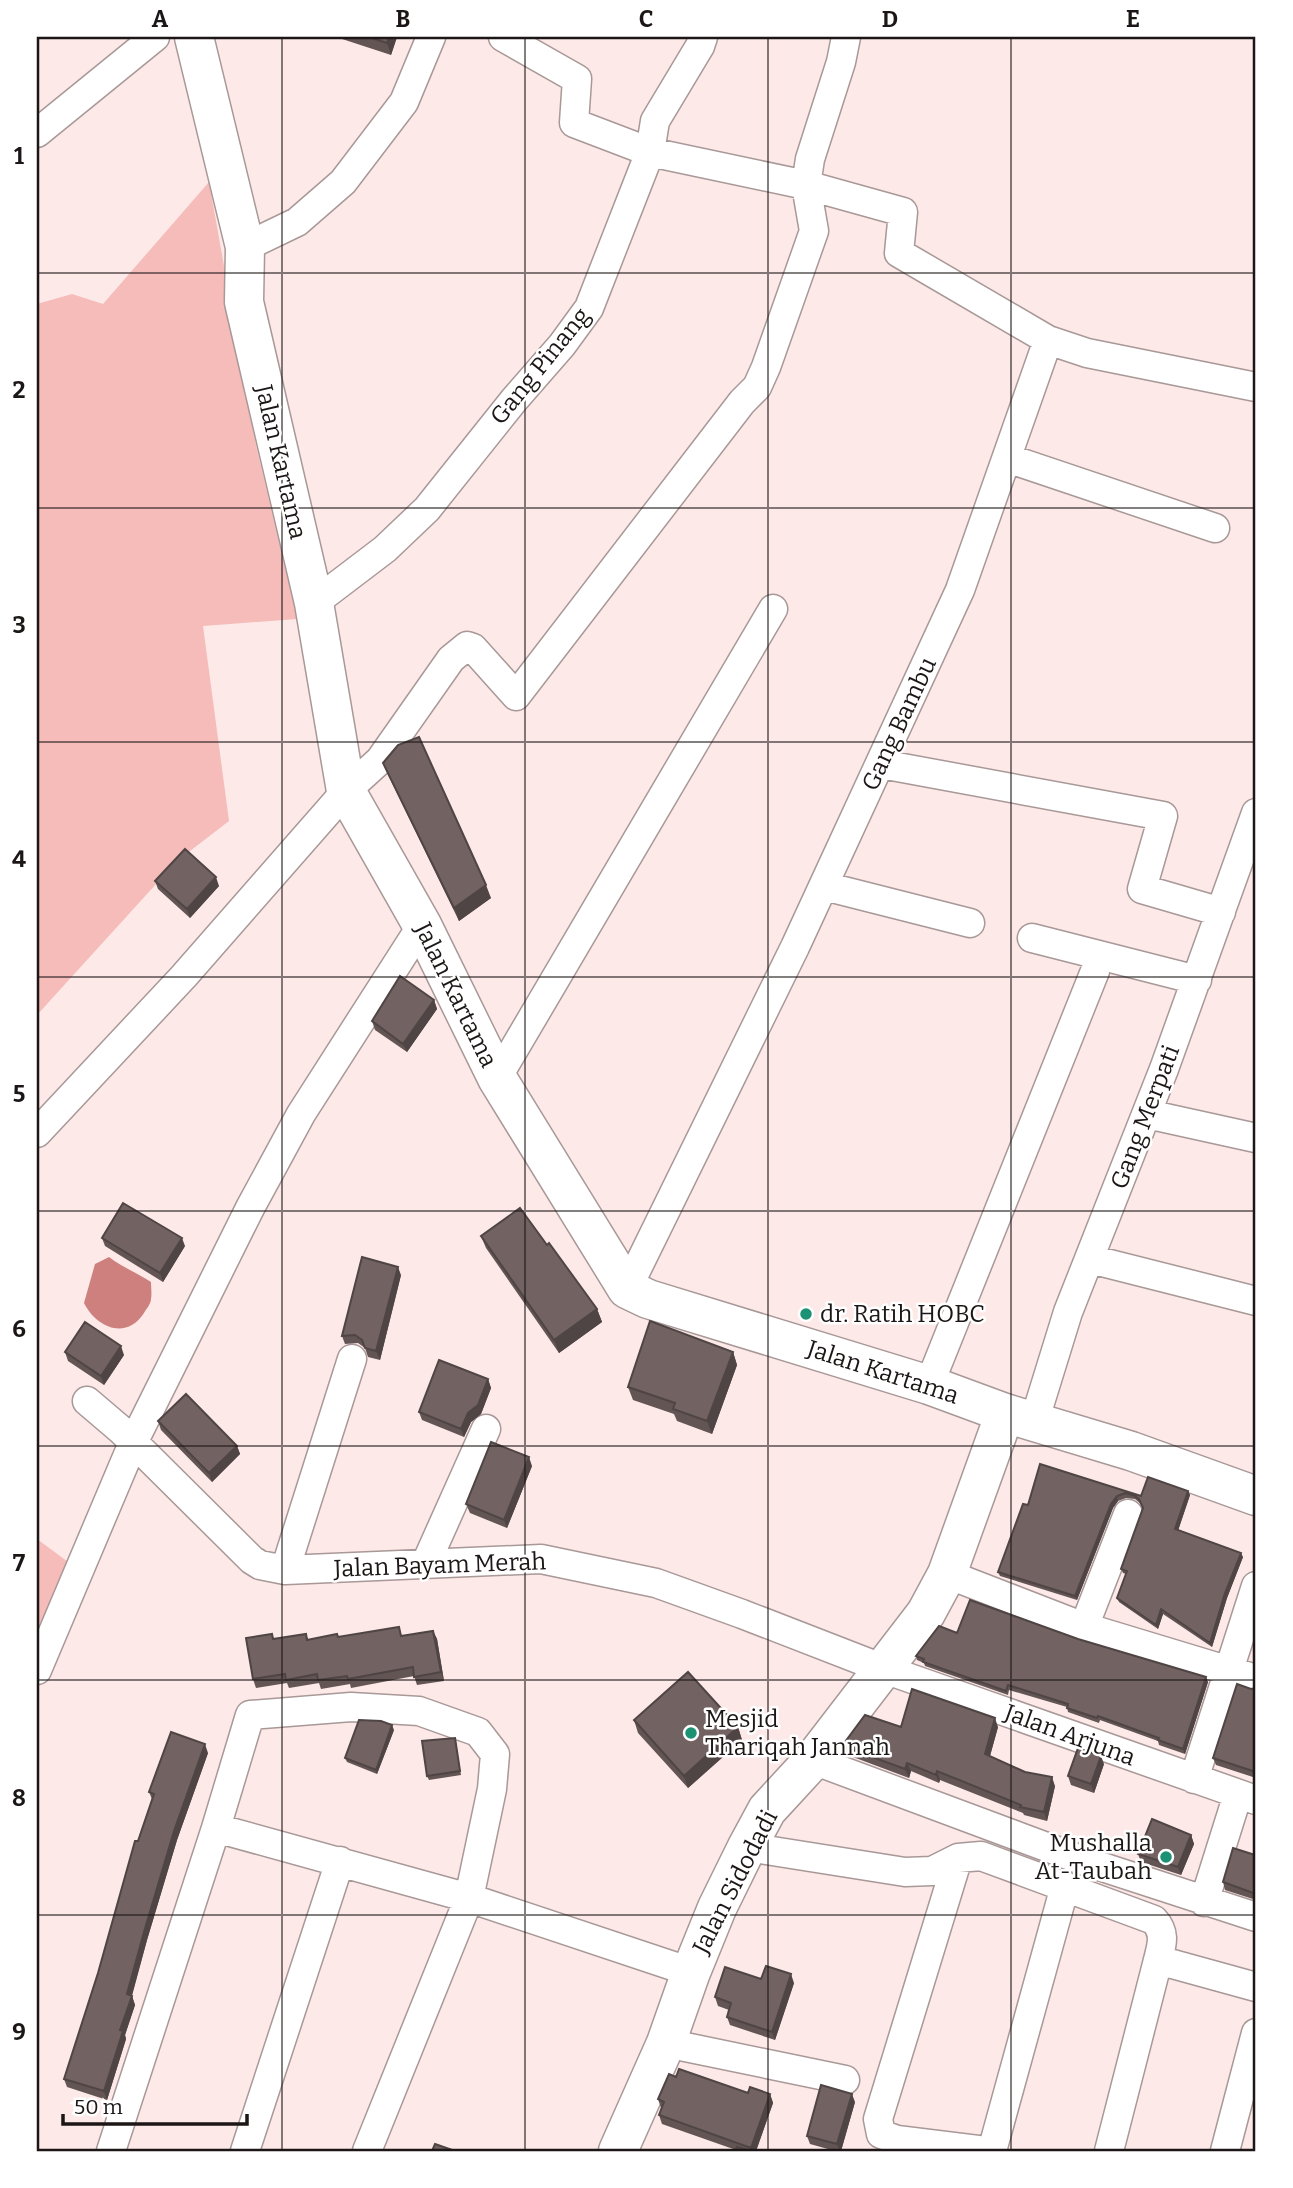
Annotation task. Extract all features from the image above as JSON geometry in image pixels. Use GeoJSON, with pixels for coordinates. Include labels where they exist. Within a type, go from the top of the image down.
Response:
{"type":"FeatureCollection","features":[{"type":"Feature","properties":{"kind":"main road","name":"Jalan Kartama"},"geometry":{"type":"LineString","coordinates":[[194,37],[245,247],[244,302],[314,603],[346,790],[422,925],[497,1078],[627,1289],[648,1299],[929,1385],[1020,1417],[1131,1451],[1256,1496]]}},
{"type":"Feature","properties":{"kind":"main road","name":"Jalan Sidodadi"},"geometry":{"type":"LineString","coordinates":[[618,2151],[666,2043],[717,1908],[767,1810],[813,1760],[926,1613],[1020,1417]]}},
{"type":"Feature","properties":{"kind":"street"},"geometry":{"type":"LineString","coordinates":[[37,133],[155,37]]}},
{"type":"Feature","properties":{"kind":"street"},"geometry":{"type":"LineString","coordinates":[[245,247],[298,222],[343,181],[404,102],[431,37]]}},
{"type":"Feature","properties":{"kind":"street"},"geometry":{"type":"LineString","coordinates":[[503,37],[577,79],[573,123],[650,152],[806,185],[903,212],[899,253],[1048,340],[1087,353],[1256,387]]}},
{"type":"Feature","properties":{"kind":"street","name":"Gang Pinang"},"geometry":{"type":"LineString","coordinates":[[314,603],[385,549],[427,509],[514,400],[562,345],[589,308],[650,152],[654,121],[700,46],[702,37]]}},
{"type":"Feature","properties":{"kind":"street"},"geometry":{"type":"LineString","coordinates":[[37,1133],[184,976],[346,790],[380,760],[451,659],[467,646],[473,649],[516,696],[742,402],[757,387],[796,287],[814,231],[806,185],[810,159],[846,37]]}},
{"type":"Feature","properties":{"kind":"street","name":"Gang Bambu"},"geometry":{"type":"LineString","coordinates":[[627,1289],[824,886],[960,590],[1048,340]]}},
{"type":"Feature","properties":{"kind":"street"},"geometry":{"type":"LineString","coordinates":[[1007,458],[1215,528]]}},
{"type":"Feature","properties":{"kind":"street"},"geometry":{"type":"LineString","coordinates":[[497,1078],[773,609]]}},
{"type":"Feature","properties":{"kind":"street"},"geometry":{"type":"LineString","coordinates":[[881,764],[1163,816],[1142,888],[1220,912]]}},
{"type":"Feature","properties":{"kind":"street","name":"Gang Merpati"},"geometry":{"type":"LineString","coordinates":[[1020,1417],[1068,1312],[1147,1114],[1256,813]]}},
{"type":"Feature","properties":{"kind":"street"},"geometry":{"type":"LineString","coordinates":[[824,886],[970,923]]}},
{"type":"Feature","properties":{"kind":"street"},"geometry":{"type":"LineString","coordinates":[[37,1670],[132,1443],[250,1208],[301,1114],[422,925]]}},
{"type":"Feature","properties":{"kind":"street"},"geometry":{"type":"LineString","coordinates":[[1032,938],[1196,980]]}},
{"type":"Feature","properties":{"kind":"street"},"geometry":{"type":"LineString","coordinates":[[929,1385],[1095,971]]}},
{"type":"Feature","properties":{"kind":"street"},"geometry":{"type":"LineString","coordinates":[[1147,1114],[1256,1138]]}},
{"type":"Feature","properties":{"kind":"street"},"geometry":{"type":"LineString","coordinates":[[1090,1259],[1256,1301]]}},
{"type":"Feature","properties":{"kind":"street"},"geometry":{"type":"LineString","coordinates":[[285,1570],[352,1359]]}},
{"type":"Feature","properties":{"kind":"street","name":"Jalan Bayam Merah"},"geometry":{"type":"LineString","coordinates":[[87,1401],[260,1565],[285,1570],[541,1559],[656,1583],[884,1670]]}},
{"type":"Feature","properties":{"kind":"street"},"geometry":{"type":"LineString","coordinates":[[426,1563],[486,1429]]}},
{"type":"Feature","properties":{"kind":"street"},"geometry":{"type":"LineString","coordinates":[[1084,1627],[1128,1514]]}},
{"type":"Feature","properties":{"kind":"street"},"geometry":{"type":"LineString","coordinates":[[947,1574],[1084,1627],[1243,1674]]}},
{"type":"Feature","properties":{"kind":"street"},"geometry":{"type":"LineString","coordinates":[[1194,1779],[1243,1674],[1256,1586]]}},
{"type":"Feature","properties":{"kind":"street","name":"Jalan Arjuna"},"geometry":{"type":"LineString","coordinates":[[884,1670],[1247,1797]]}},
{"type":"Feature","properties":{"kind":"street"},"geometry":{"type":"LineString","coordinates":[[111,2151],[250,1715],[351,1707],[419,1711],[478,1732],[495,1754],[492,1788],[469,1898],[366,2151]]}},
{"type":"Feature","properties":{"kind":"street"},"geometry":{"type":"LineString","coordinates":[[813,1760],[1084,1861],[1256,1917]]}},
{"type":"Feature","properties":{"kind":"street"},"geometry":{"type":"LineString","coordinates":[[1204,1902],[1247,1797]]}},
{"type":"Feature","properties":{"kind":"street"},"geometry":{"type":"LineString","coordinates":[[216,1828],[469,1898],[691,1972]]}},
{"type":"Feature","properties":{"kind":"street"},"geometry":{"type":"LineString","coordinates":[[747,1847],[905,1872],[932,1871],[958,1858],[981,1856],[1154,1920],[1161,1928],[1163,1941],[1109,2151]]}},
{"type":"Feature","properties":{"kind":"street"},"geometry":{"type":"LineString","coordinates":[[958,1858],[878,2119],[881,2134],[897,2140],[986,2151]]}},
{"type":"Feature","properties":{"kind":"street"},"geometry":{"type":"LineString","coordinates":[[245,2151],[340,1861]]}},
{"type":"Feature","properties":{"kind":"street"},"geometry":{"type":"LineString","coordinates":[[992,2151],[1065,1886]]}},
{"type":"Feature","properties":{"kind":"street"},"geometry":{"type":"LineString","coordinates":[[1158,1960],[1256,1987]]}},
{"type":"Feature","properties":{"kind":"street"},"geometry":{"type":"LineString","coordinates":[[1225,2151],[1256,2033]]}},
{"type":"Feature","properties":{"kind":"street"},"geometry":{"type":"LineString","coordinates":[[666,2043],[845,2080]]}},
{"type":"Feature","properties":{"kind":"shaded area"},"geometry":{"type":"Polygon","coordinates":[[[209,182],[256,445],[297,619],[203,626],[229,821],[177,861],[37,1015],[37,304],[72,294],[103,304],[209,182]]]}},
{"type":"Feature","properties":{"kind":"shaded area"},"geometry":{"type":"Polygon","coordinates":[[[109,1257],[151,1282],[149,1305],[137,1322],[129,1327],[112,1328],[104,1324],[96,1319],[84,1303],[95,1264],[109,1257]]]}},
{"type":"Feature","properties":{"kind":"shaded area"},"geometry":{"type":"Polygon","coordinates":[[[37,1539],[75,1567],[37,1654],[37,1539]]]}},
{"type":"Feature","properties":{"kind":"building"},"geometry":{"type":"Polygon","coordinates":[[[369,37],[389,37],[387,43],[369,37]]]}},
{"type":"Feature","properties":{"kind":"building"},"geometry":{"type":"Polygon","coordinates":[[[419,737],[486,885],[454,908],[383,763],[398,745],[419,737]]]}},
{"type":"Feature","properties":{"kind":"building"},"geometry":{"type":"Polygon","coordinates":[[[185,849],[216,877],[187,909],[155,881],[185,849]]]}},
{"type":"Feature","properties":{"kind":"building"},"geometry":{"type":"Polygon","coordinates":[[[400,976],[434,1000],[403,1044],[372,1021],[400,976]]]}},
{"type":"Feature","properties":{"kind":"building"},"geometry":{"type":"Polygon","coordinates":[[[123,1203],[182,1238],[160,1273],[102,1238],[123,1203]]]}},
{"type":"Feature","properties":{"kind":"building"},"geometry":{"type":"Polygon","coordinates":[[[520,1208],[597,1309],[554,1340],[481,1236],[520,1208]]]}},
{"type":"Feature","properties":{"kind":"building"},"geometry":{"type":"Polygon","coordinates":[[[362,1257],[398,1267],[376,1351],[365,1348],[362,1340],[355,1335],[342,1336],[362,1257]]]}},
{"type":"Feature","properties":{"kind":"building"},"geometry":{"type":"Polygon","coordinates":[[[650,1321],[733,1352],[707,1421],[673,1409],[675,1403],[628,1387],[650,1321]]]}},
{"type":"Feature","properties":{"kind":"building"},"geometry":{"type":"Polygon","coordinates":[[[85,1322],[121,1346],[101,1376],[65,1352],[85,1322]]]}},
{"type":"Feature","properties":{"kind":"building"},"geometry":{"type":"Polygon","coordinates":[[[439,1360],[488,1379],[478,1405],[468,1413],[461,1429],[419,1412],[439,1360]]]}},
{"type":"Feature","properties":{"kind":"building"},"geometry":{"type":"Polygon","coordinates":[[[186,1394],[237,1446],[209,1473],[158,1421],[186,1394]]]}},
{"type":"Feature","properties":{"kind":"building"},"geometry":{"type":"Polygon","coordinates":[[[491,1442],[529,1457],[504,1520],[466,1504],[491,1442]]]}},
{"type":"Feature","properties":{"kind":"building"},"geometry":{"type":"Polygon","coordinates":[[[1040,1464],[1141,1496],[1148,1477],[1188,1491],[1175,1529],[1241,1553],[1225,1593],[1210,1643],[1161,1609],[1156,1625],[1117,1598],[1127,1571],[1121,1569],[1143,1508],[1139,1499],[1133,1495],[1125,1493],[1117,1496],[1111,1504],[1075,1596],[998,1572],[1023,1504],[1028,1505],[1040,1464]]]}},
{"type":"Feature","properties":{"kind":"building"},"geometry":{"type":"Polygon","coordinates":[[[970,1600],[1078,1639],[1206,1677],[1183,1749],[1098,1716],[1097,1718],[1067,1708],[1068,1704],[1008,1685],[1006,1691],[923,1662],[924,1659],[916,1656],[939,1626],[957,1633],[970,1600]]]}},
{"type":"Feature","properties":{"kind":"building"},"geometry":{"type":"Polygon","coordinates":[[[399,1627],[401,1636],[433,1631],[441,1672],[414,1677],[413,1667],[348,1679],[347,1676],[318,1680],[317,1674],[286,1680],[285,1674],[253,1679],[246,1638],[272,1634],[273,1639],[306,1634],[307,1640],[399,1627]]]}},
{"type":"Feature","properties":{"kind":"building"},"geometry":{"type":"Polygon","coordinates":[[[688,1672],[738,1727],[684,1776],[634,1720],[688,1672]]]}},
{"type":"Feature","properties":{"kind":"building"},"geometry":{"type":"Polygon","coordinates":[[[1237,1684],[1256,1688],[1256,1772],[1213,1758],[1237,1684]]]}},
{"type":"Feature","properties":{"kind":"building"},"geometry":{"type":"Polygon","coordinates":[[[912,1689],[995,1718],[985,1754],[1025,1772],[1052,1777],[1044,1812],[1020,1807],[1021,1805],[937,1771],[936,1775],[907,1763],[905,1769],[842,1746],[865,1715],[901,1727],[912,1689]]]}},
{"type":"Feature","properties":{"kind":"building"},"geometry":{"type":"Polygon","coordinates":[[[359,1720],[381,1721],[392,1725],[376,1770],[345,1758],[359,1720]]]}},
{"type":"Feature","properties":{"kind":"building"},"geometry":{"type":"Polygon","coordinates":[[[171,1732],[205,1744],[174,1831],[144,1932],[127,1994],[132,1996],[104,2091],[64,2079],[98,1973],[135,1841],[138,1841],[154,1794],[149,1792],[171,1732]]]}},
{"type":"Feature","properties":{"kind":"building"},"geometry":{"type":"Polygon","coordinates":[[[455,1738],[460,1771],[427,1776],[422,1741],[455,1738]]]}},
{"type":"Feature","properties":{"kind":"building"},"geometry":{"type":"Polygon","coordinates":[[[1078,1748],[1101,1756],[1091,1784],[1068,1776],[1078,1748]]]}},
{"type":"Feature","properties":{"kind":"building"},"geometry":{"type":"Polygon","coordinates":[[[1152,1819],[1191,1835],[1178,1867],[1138,1854],[1152,1819]]]}},
{"type":"Feature","properties":{"kind":"building"},"geometry":{"type":"Polygon","coordinates":[[[1233,1848],[1255,1855],[1256,1851],[1256,1894],[1223,1882],[1233,1848]]]}},
{"type":"Feature","properties":{"kind":"building"},"geometry":{"type":"Polygon","coordinates":[[[766,1966],[791,1974],[772,2032],[727,2017],[731,2003],[715,1997],[725,1967],[761,1979],[766,1966]]]}},
{"type":"Feature","properties":{"kind":"building"},"geometry":{"type":"Polygon","coordinates":[[[679,2069],[748,2093],[750,2087],[770,2094],[751,2148],[659,2115],[664,2102],[658,2099],[669,2074],[676,2077],[679,2069]]]}},
{"type":"Feature","properties":{"kind":"building"},"geometry":{"type":"Polygon","coordinates":[[[821,2085],[852,2094],[837,2144],[807,2136],[821,2085]]]}},
{"type":"Feature","properties":{"kind":"building"},"geometry":{"type":"Polygon","coordinates":[[[435,2144],[455,2151],[432,2151],[435,2144]]]}},
{"type":"Feature","properties":{"kind":"place","name":"dr. Ratih HOBC"},"geometry":{"type":"Point","coordinates":[806,1314]}},
{"type":"Feature","properties":{"kind":"place","name":"Mesjid Thariqah Jannah"},"geometry":{"type":"Point","coordinates":[691,1733]}},
{"type":"Feature","properties":{"kind":"place","name":"Mushalla At-Taubah"},"geometry":{"type":"Point","coordinates":[1166,1857]}}]}
